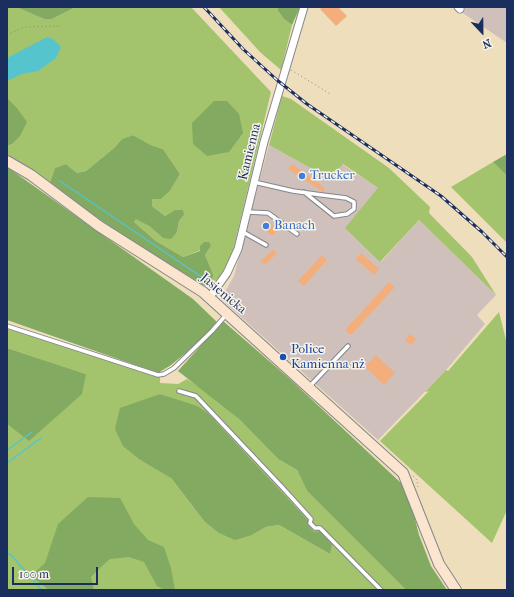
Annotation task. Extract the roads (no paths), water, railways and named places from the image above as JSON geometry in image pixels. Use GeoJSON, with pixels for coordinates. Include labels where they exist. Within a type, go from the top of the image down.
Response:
{"type":"FeatureCollection","features":[{"type":"Feature","properties":{"kind":"main road","name":"Jasienicka"},"geometry":{"type":"LineString","coordinates":[[7,161],[35,179],[99,226],[184,279],[209,298],[403,473],[439,564],[456,590]]}},
{"type":"Feature","properties":{"kind":"street","name":"Kamienna"},"geometry":{"type":"LineString","coordinates":[[209,298],[228,273],[243,232],[266,135],[304,7]]}},
{"type":"Feature","properties":{"kind":"lane"},"geometry":{"type":"LineString","coordinates":[[254,182],[304,192],[346,198],[354,202],[354,209],[347,214],[334,216],[304,192]]}},
{"type":"Feature","properties":{"kind":"lane"},"geometry":{"type":"LineString","coordinates":[[248,212],[268,214],[297,234]]}},
{"type":"Feature","properties":{"kind":"lane"},"geometry":{"type":"LineString","coordinates":[[243,232],[266,245]]}},
{"type":"Feature","properties":{"kind":"lane"},"geometry":{"type":"LineString","coordinates":[[7,326],[158,375],[164,374],[174,368],[212,331],[227,314]]}},
{"type":"Feature","properties":{"kind":"lane"},"geometry":{"type":"LineString","coordinates":[[308,388],[348,346]]}},
{"type":"Feature","properties":{"kind":"lane"},"geometry":{"type":"LineString","coordinates":[[178,391],[196,396],[311,519],[310,523],[315,528],[320,528],[381,590]]}},
{"type":"Feature","properties":{"kind":"water"},"geometry":{"type":"Polygon","coordinates":[[[47,37],[53,39],[61,47],[56,58],[38,71],[22,74],[7,81],[7,58],[47,37]]]}},
{"type":"Feature","properties":{"kind":"waterway"},"geometry":{"type":"LineString","coordinates":[[60,181],[206,280]]}},
{"type":"Feature","properties":{"kind":"waterway"},"geometry":{"type":"LineString","coordinates":[[7,450],[32,432]]}},
{"type":"Feature","properties":{"kind":"waterway"},"geometry":{"type":"LineString","coordinates":[[7,463],[41,438]]}},
{"type":"Feature","properties":{"kind":"waterway"},"geometry":{"type":"LineString","coordinates":[[7,553],[11,555],[42,590]]}},
{"type":"Feature","properties":{"kind":"railway"},"geometry":{"type":"LineString","coordinates":[[204,7],[243,49],[277,80],[307,104],[441,196],[482,232],[507,257]]}},
{"type":"Feature","properties":{"kind":"place","name":"Trucker"},"geometry":{"type":"Point","coordinates":[302,176]}},
{"type":"Feature","properties":{"kind":"place","name":"Banach"},"geometry":{"type":"Point","coordinates":[266,226]}},
{"type":"Feature","properties":{"kind":"place","name":"Police Kamienna nż"},"geometry":{"type":"Point","coordinates":[283,357]}}]}
